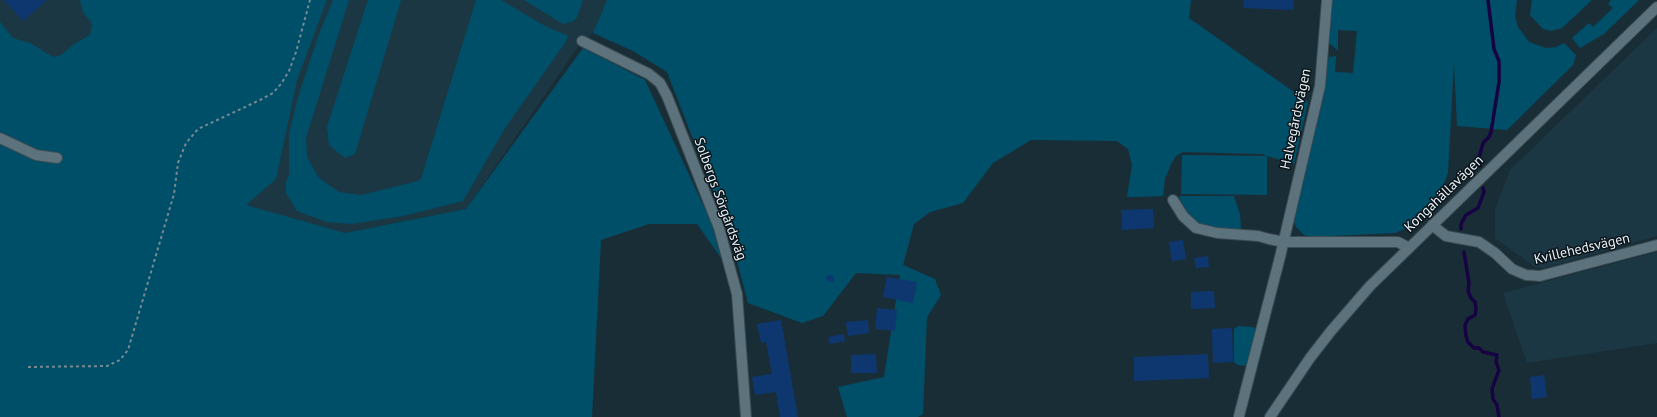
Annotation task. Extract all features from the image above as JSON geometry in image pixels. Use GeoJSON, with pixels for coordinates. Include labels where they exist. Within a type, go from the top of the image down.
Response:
{"type":"FeatureCollection","features":[{"type":"Feature","properties":{"kind":"street","name":"Halvegårdsvägen"},"geometry":{"type":"LineString","coordinates":[[1239,417],[1284,242],[1320,86],[1327,0]]}},
{"type":"Feature","properties":{"kind":"street","name":"Kongahällavägen"},"geometry":{"type":"LineString","coordinates":[[1270,417],[1310,358],[1370,286],[1657,7]]}},
{"type":"Feature","properties":{"kind":"street","name":"Solbergs Sörgårdsväg"},"geometry":{"type":"LineString","coordinates":[[582,41],[649,74],[660,83],[667,96],[719,228],[737,294],[746,417]]}},
{"type":"Feature","properties":{"kind":"street"},"geometry":{"type":"LineString","coordinates":[[0,138],[36,155],[57,158]]}},
{"type":"Feature","properties":{"kind":"street"},"geometry":{"type":"LineString","coordinates":[[1173,200],[1183,216],[1196,228],[1217,233],[1258,236],[1269,240],[1284,242],[1398,242],[1409,248]]}},
{"type":"Feature","properties":{"kind":"street","name":"Kvillehedsvägen"},"geometry":{"type":"LineString","coordinates":[[1432,225],[1446,236],[1467,239],[1488,247],[1520,273],[1540,276],[1657,245]]}},
{"type":"Feature","properties":{"kind":"path"},"geometry":{"type":"LineString","coordinates":[[28,367],[107,366],[120,360],[128,350],[174,194],[178,163],[186,143],[198,129],[273,93],[281,84],[289,71],[296,52],[310,0]]}},
{"type":"Feature","properties":{"kind":"shaded area"},"geometry":{"type":"Polygon","coordinates":[[[0,0],[607,0],[593,33],[582,41],[466,209],[345,233],[246,206],[266,417],[0,417],[0,0]]]}},
{"type":"Feature","properties":{"kind":"shaded area"},"geometry":{"type":"Polygon","coordinates":[[[80,0],[327,0],[297,80],[276,179],[246,205],[345,233],[466,209],[583,48],[645,80],[711,222],[721,258],[697,224],[649,224],[601,240],[592,417],[0,417],[0,22],[13,38],[30,43],[53,57],[61,55],[73,45],[90,35],[92,24],[83,12],[80,0]]]}},
{"type":"Feature","properties":{"kind":"shaded area"},"geometry":{"type":"Polygon","coordinates":[[[333,0],[349,0],[306,138],[307,157],[319,178],[339,192],[361,195],[421,179],[476,0],[501,0],[543,25],[568,36],[565,43],[505,128],[463,201],[403,216],[351,224],[327,222],[297,211],[286,193],[286,182],[289,174],[289,134],[298,97],[319,34],[333,0]]]}},
{"type":"Feature","properties":{"kind":"shaded area"},"geometry":{"type":"Polygon","coordinates":[[[368,0],[401,0],[355,154],[345,158],[329,145],[327,127],[368,0]]]}},
{"type":"Feature","properties":{"kind":"shaded area"},"geometry":{"type":"Polygon","coordinates":[[[524,0],[583,0],[577,17],[573,21],[563,24],[524,0]]]}},
{"type":"Feature","properties":{"kind":"shaded area"},"geometry":{"type":"Polygon","coordinates":[[[607,0],[1191,0],[1189,18],[1308,102],[1294,164],[1267,156],[1267,195],[1181,194],[1182,155],[1266,156],[1263,154],[1183,152],[1176,156],[1171,164],[1165,179],[1163,196],[1138,197],[1127,197],[1132,165],[1128,149],[1117,141],[1031,140],[993,163],[963,203],[930,212],[914,224],[903,265],[935,279],[941,295],[927,317],[923,414],[918,417],[847,417],[838,387],[884,377],[900,275],[856,273],[823,316],[802,323],[748,303],[730,234],[667,72],[633,51],[593,33],[607,0]]]}},
{"type":"Feature","properties":{"kind":"shaded area"},"geometry":{"type":"Polygon","coordinates":[[[1331,0],[1517,0],[1515,16],[1518,27],[1529,42],[1546,48],[1556,47],[1564,43],[1576,55],[1573,65],[1507,130],[1457,126],[1454,62],[1448,173],[1442,188],[1427,212],[1407,228],[1395,233],[1311,237],[1304,235],[1296,227],[1293,218],[1303,185],[1329,57],[1336,56],[1335,72],[1353,73],[1357,31],[1338,30],[1338,51],[1328,42],[1331,0]]]}},
{"type":"Feature","properties":{"kind":"shaded area"},"geometry":{"type":"Polygon","coordinates":[[[1532,0],[1592,0],[1562,28],[1551,31],[1543,29],[1530,15],[1532,0]]]}},
{"type":"Feature","properties":{"kind":"shaded area"},"geometry":{"type":"Polygon","coordinates":[[[1611,0],[1639,0],[1604,34],[1580,48],[1572,38],[1589,23],[1593,27],[1613,8],[1608,4],[1611,0]]]}},
{"type":"Feature","properties":{"kind":"shaded area"},"geometry":{"type":"Polygon","coordinates":[[[1657,28],[1657,236],[1544,268],[1535,267],[1495,238],[1495,210],[1510,170],[1657,28]]]}},
{"type":"Feature","properties":{"kind":"shaded area"},"geometry":{"type":"Polygon","coordinates":[[[1179,196],[1234,196],[1240,214],[1241,230],[1207,228],[1194,221],[1186,213],[1179,196]]]}},
{"type":"Feature","properties":{"kind":"shaded area"},"geometry":{"type":"Polygon","coordinates":[[[1657,252],[1657,343],[1527,363],[1503,293],[1657,252]]]}},
{"type":"Feature","properties":{"kind":"shaded area"},"geometry":{"type":"Polygon","coordinates":[[[1238,326],[1253,327],[1257,331],[1250,363],[1245,366],[1238,365],[1234,362],[1234,329],[1238,326]]]}},
{"type":"Feature","properties":{"kind":"building"},"geometry":{"type":"Polygon","coordinates":[[[4,0],[47,0],[23,21],[4,0]]]}},
{"type":"Feature","properties":{"kind":"building"},"geometry":{"type":"Polygon","coordinates":[[[1244,0],[1294,0],[1293,10],[1243,8],[1244,0]]]}},
{"type":"Feature","properties":{"kind":"building"},"geometry":{"type":"Polygon","coordinates":[[[1153,209],[1154,228],[1122,230],[1121,210],[1153,209]]]}},
{"type":"Feature","properties":{"kind":"building"},"geometry":{"type":"Polygon","coordinates":[[[1183,240],[1186,259],[1172,261],[1169,242],[1183,240]]]}},
{"type":"Feature","properties":{"kind":"building"},"geometry":{"type":"Polygon","coordinates":[[[1208,256],[1209,267],[1196,268],[1194,258],[1208,256]]]}},
{"type":"Feature","properties":{"kind":"building"},"geometry":{"type":"Polygon","coordinates":[[[827,275],[834,276],[834,282],[826,281],[827,275]]]}},
{"type":"Feature","properties":{"kind":"building"},"geometry":{"type":"Polygon","coordinates":[[[887,277],[917,282],[913,303],[883,297],[887,277]]]}},
{"type":"Feature","properties":{"kind":"building"},"geometry":{"type":"Polygon","coordinates":[[[1214,291],[1215,308],[1191,309],[1191,292],[1214,291]]]}},
{"type":"Feature","properties":{"kind":"building"},"geometry":{"type":"Polygon","coordinates":[[[877,308],[897,310],[895,331],[875,329],[877,308]]]}},
{"type":"Feature","properties":{"kind":"building"},"geometry":{"type":"Polygon","coordinates":[[[781,320],[798,417],[780,417],[776,392],[755,395],[752,377],[772,374],[766,342],[761,343],[757,324],[781,320]]]}},
{"type":"Feature","properties":{"kind":"building"},"geometry":{"type":"Polygon","coordinates":[[[868,320],[869,333],[848,336],[846,322],[868,320]]]}},
{"type":"Feature","properties":{"kind":"building"},"geometry":{"type":"Polygon","coordinates":[[[1232,328],[1233,362],[1213,363],[1212,329],[1232,328]]]}},
{"type":"Feature","properties":{"kind":"building"},"geometry":{"type":"Polygon","coordinates":[[[844,334],[845,341],[830,344],[828,337],[844,334]]]}},
{"type":"Feature","properties":{"kind":"building"},"geometry":{"type":"Polygon","coordinates":[[[876,354],[877,373],[851,373],[851,355],[876,354]]]}},
{"type":"Feature","properties":{"kind":"building"},"geometry":{"type":"Polygon","coordinates":[[[1208,354],[1209,378],[1134,381],[1134,357],[1208,354]]]}},
{"type":"Feature","properties":{"kind":"building"},"geometry":{"type":"Polygon","coordinates":[[[1544,375],[1547,397],[1532,399],[1530,377],[1544,375]]]}},
{"type":"Feature","properties":{"kind":"waterway"},"geometry":{"type":"LineString","coordinates":[[1480,166],[1479,158],[1483,143],[1489,137],[1491,132],[1499,82],[1499,61],[1494,49],[1488,0]]}},
{"type":"Feature","properties":{"kind":"waterway"},"geometry":{"type":"LineString","coordinates":[[1461,229],[1461,224],[1466,215],[1478,208],[1484,192],[1483,188]]}},
{"type":"Feature","properties":{"kind":"waterway"},"geometry":{"type":"LineString","coordinates":[[1464,252],[1469,283],[1468,291],[1471,298],[1475,302],[1476,309],[1475,315],[1468,319],[1465,325],[1466,336],[1468,342],[1474,348],[1479,348],[1483,352],[1497,355],[1496,362],[1499,370],[1492,389],[1493,399],[1497,405],[1499,417]]}}]}
